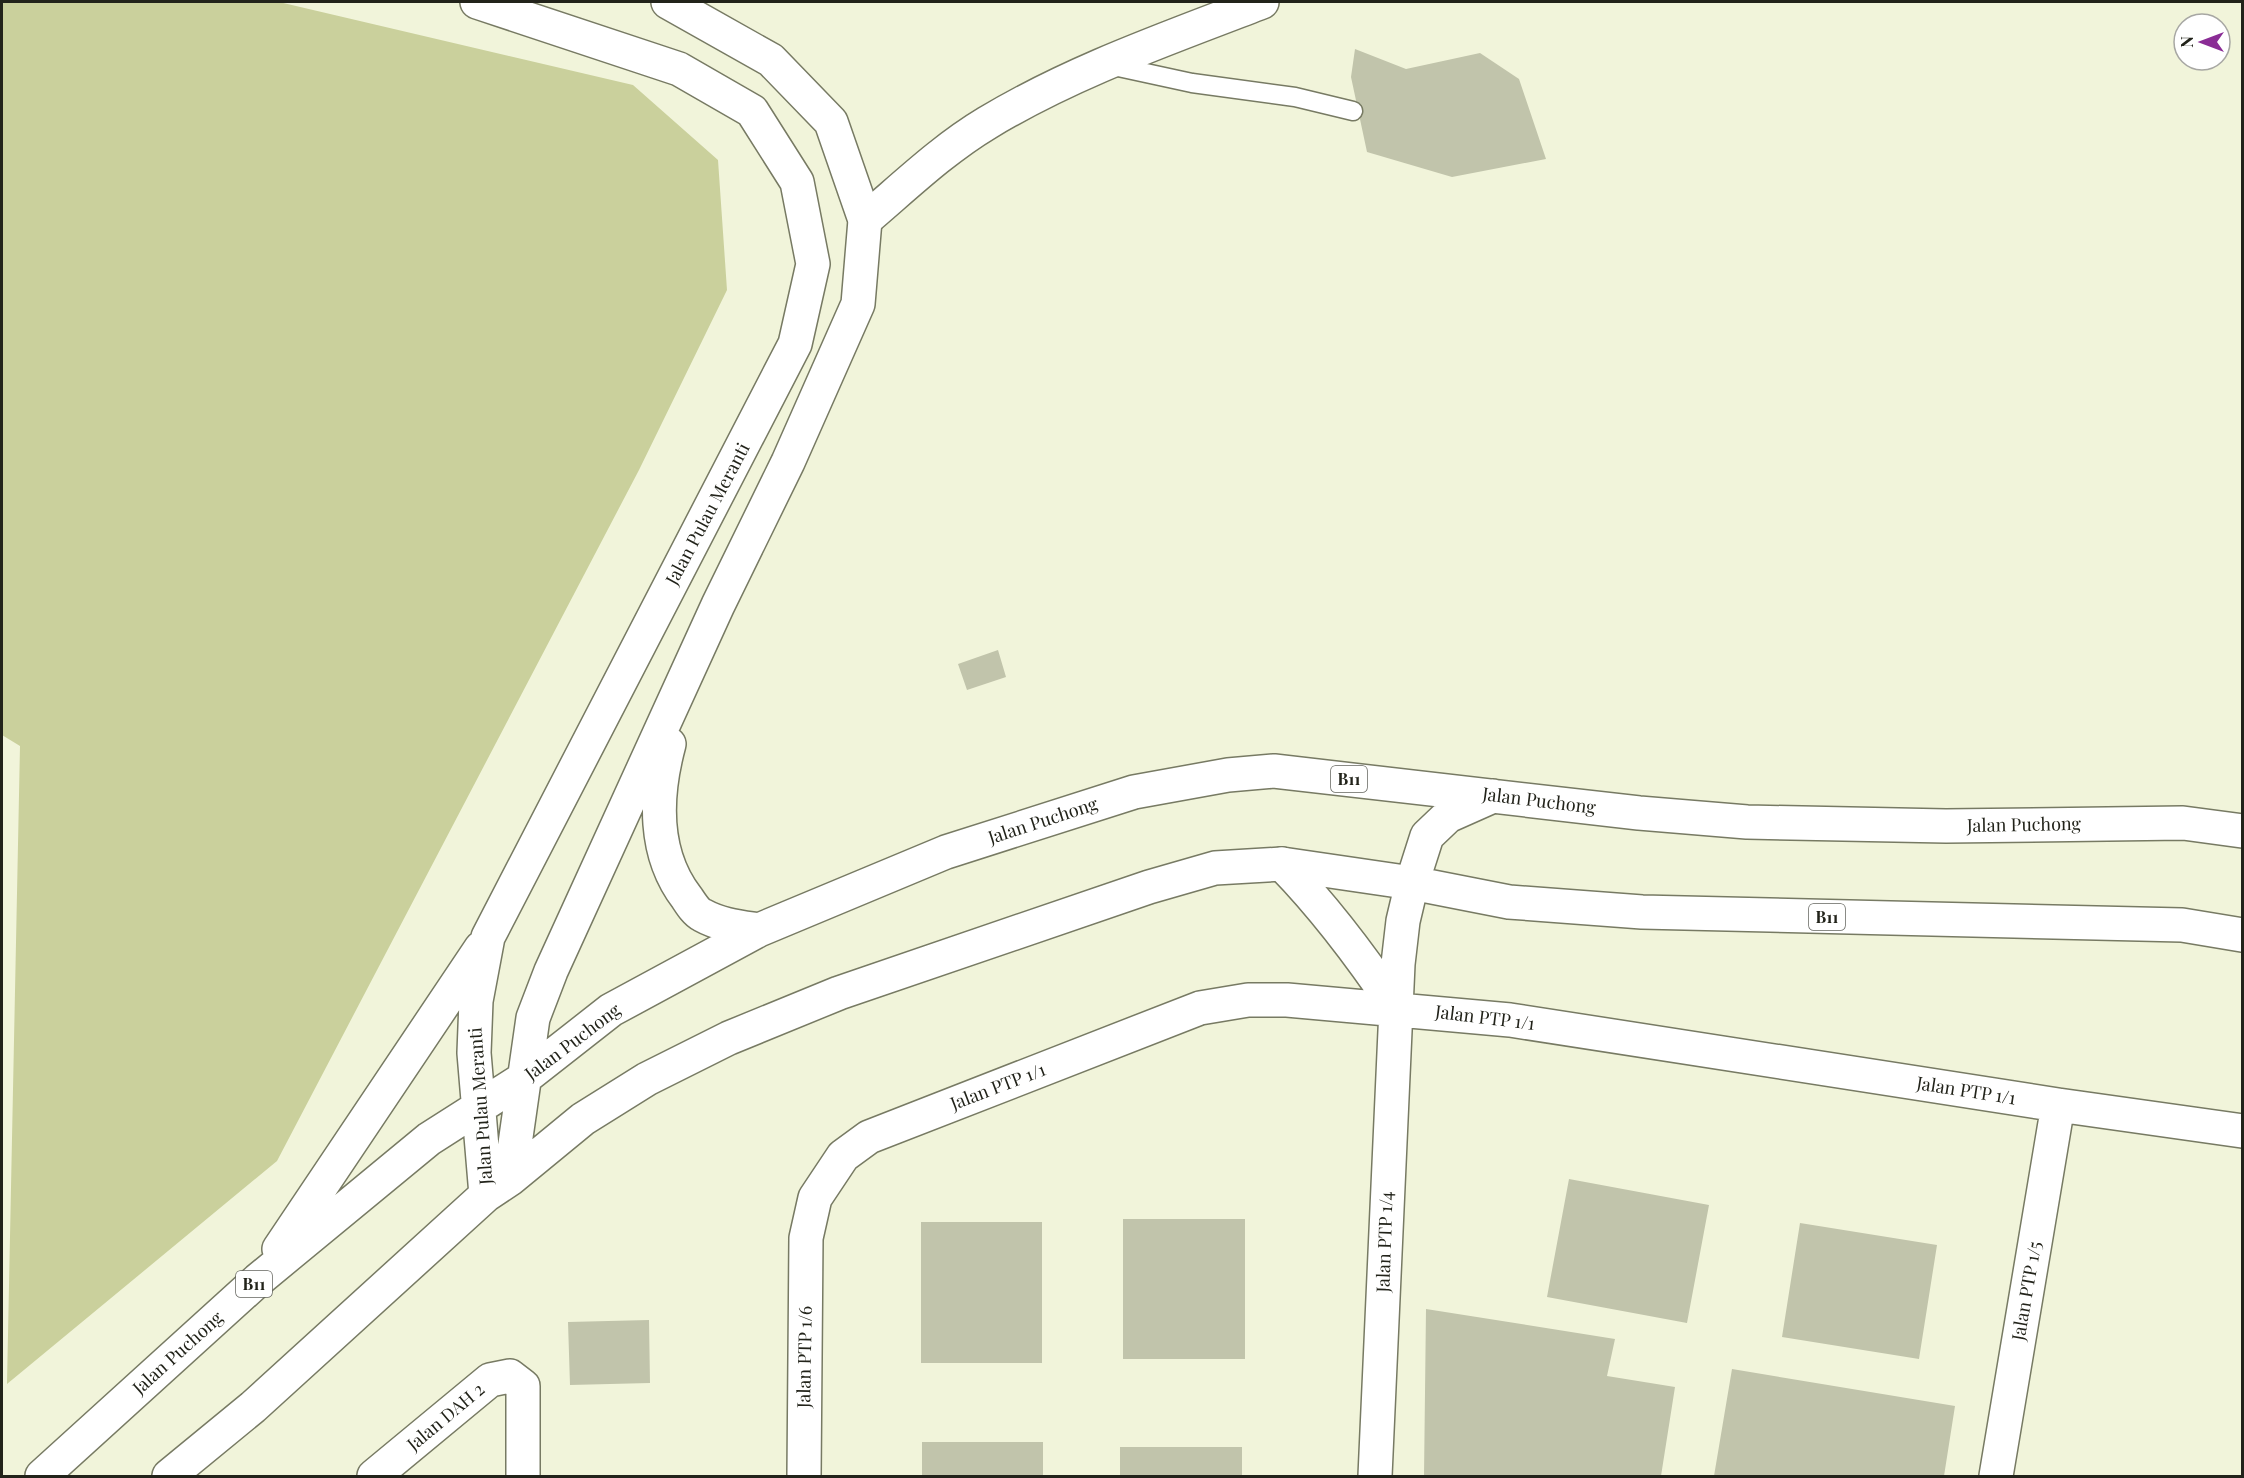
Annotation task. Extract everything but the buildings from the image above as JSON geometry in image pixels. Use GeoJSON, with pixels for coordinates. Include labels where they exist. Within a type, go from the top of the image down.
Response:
{"type":"FeatureCollection","features":[{"type":"Feature","properties":{"kind":"main road","name":"Jalan Pulau Meranti"},"geometry":{"type":"LineString","coordinates":[[477,2],[679,69],[752,111],[797,182],[813,264],[795,344],[488,937],[476,1001],[474,1053],[480,1107],[498,1187]]}},
{"type":"Feature","properties":{"kind":"main road","name":"Jalan Pulau Meranti"},"geometry":{"type":"LineString","coordinates":[[498,1187],[523,1078],[533,1017],[551,971],[688,670],[788,462],[858,304],[865,220],[831,122],[771,60],[668,2]]}},
{"type":"Feature","properties":{"kind":"main road"},"geometry":{"type":"LineString","coordinates":[[865,220],[934,161],[984,124],[1039,93],[1104,63],[1262,2]]}},
{"type":"Feature","properties":{"kind":"main road"},"geometry":{"type":"LineString","coordinates":[[688,670],[663,765],[658,807],[664,852],[676,884],[699,914],[729,926],[759,930]]}},
{"type":"Feature","properties":{"kind":"main road","name":"Jalan Puchong"},"geometry":{"type":"LineString","coordinates":[[42,1476],[258,1280],[429,1139],[523,1078],[611,1010],[759,930],[946,852],[1134,792],[1228,775],[1274,771],[1747,822],[1946,826],[2183,823],[2242,831]]}},
{"type":"Feature","properties":{"kind":"main road","name":"Jalan PTP 1/4"},"geometry":{"type":"LineString","coordinates":[[1375,1476],[1396,1008],[1403,921],[1427,836],[1448,816],[1493,796]]}},
{"type":"Feature","properties":{"kind":"main road"},"geometry":{"type":"LineString","coordinates":[[1282,864],[1320,902],[1396,1008]]}},
{"type":"Feature","properties":{"kind":"main road","name":"B11"},"geometry":{"type":"LineString","coordinates":[[170,1476],[253,1407],[498,1187],[583,1119],[647,1078],[729,1038],[839,993],[1149,888],[1215,868],[1282,864],[1412,883],[1509,902],[1642,912],[2182,925],[2242,935]]}},
{"type":"Feature","properties":{"kind":"main road"},"geometry":{"type":"LineString","coordinates":[[258,1280],[488,937]]}},
{"type":"Feature","properties":{"kind":"main road","name":"Jalan PTP 1/1"},"geometry":{"type":"LineString","coordinates":[[806,1238],[815,1198],[843,1155],[869,1137],[1200,1008],[1248,1000],[1287,1000],[1396,1008],[1510,1020],[2058,1105],[2242,1131]]}},
{"type":"Feature","properties":{"kind":"main road","name":"Jalan PTP 1/5"},"geometry":{"type":"LineString","coordinates":[[1996,1476],[2058,1105]]}},
{"type":"Feature","properties":{"kind":"main road","name":"Jalan PTP 1/6"},"geometry":{"type":"LineString","coordinates":[[804,1476],[806,1238]]}},
{"type":"Feature","properties":{"kind":"main road","name":"Jalan DAH 2"},"geometry":{"type":"LineString","coordinates":[[374,1476],[490,1380],[510,1376],[523,1386],[523,1476]]}},
{"type":"Feature","properties":{"kind":"lane"},"geometry":{"type":"LineString","coordinates":[[1104,63],[1192,83],[1295,97],[1353,111]]}},
{"type":"Feature","properties":{"kind":"green space"},"geometry":{"type":"Polygon","coordinates":[[[2,2],[279,2],[633,85],[718,160],[727,290],[639,470],[277,1161],[7,1384],[20,746],[2,735],[2,2]]]}}]}
